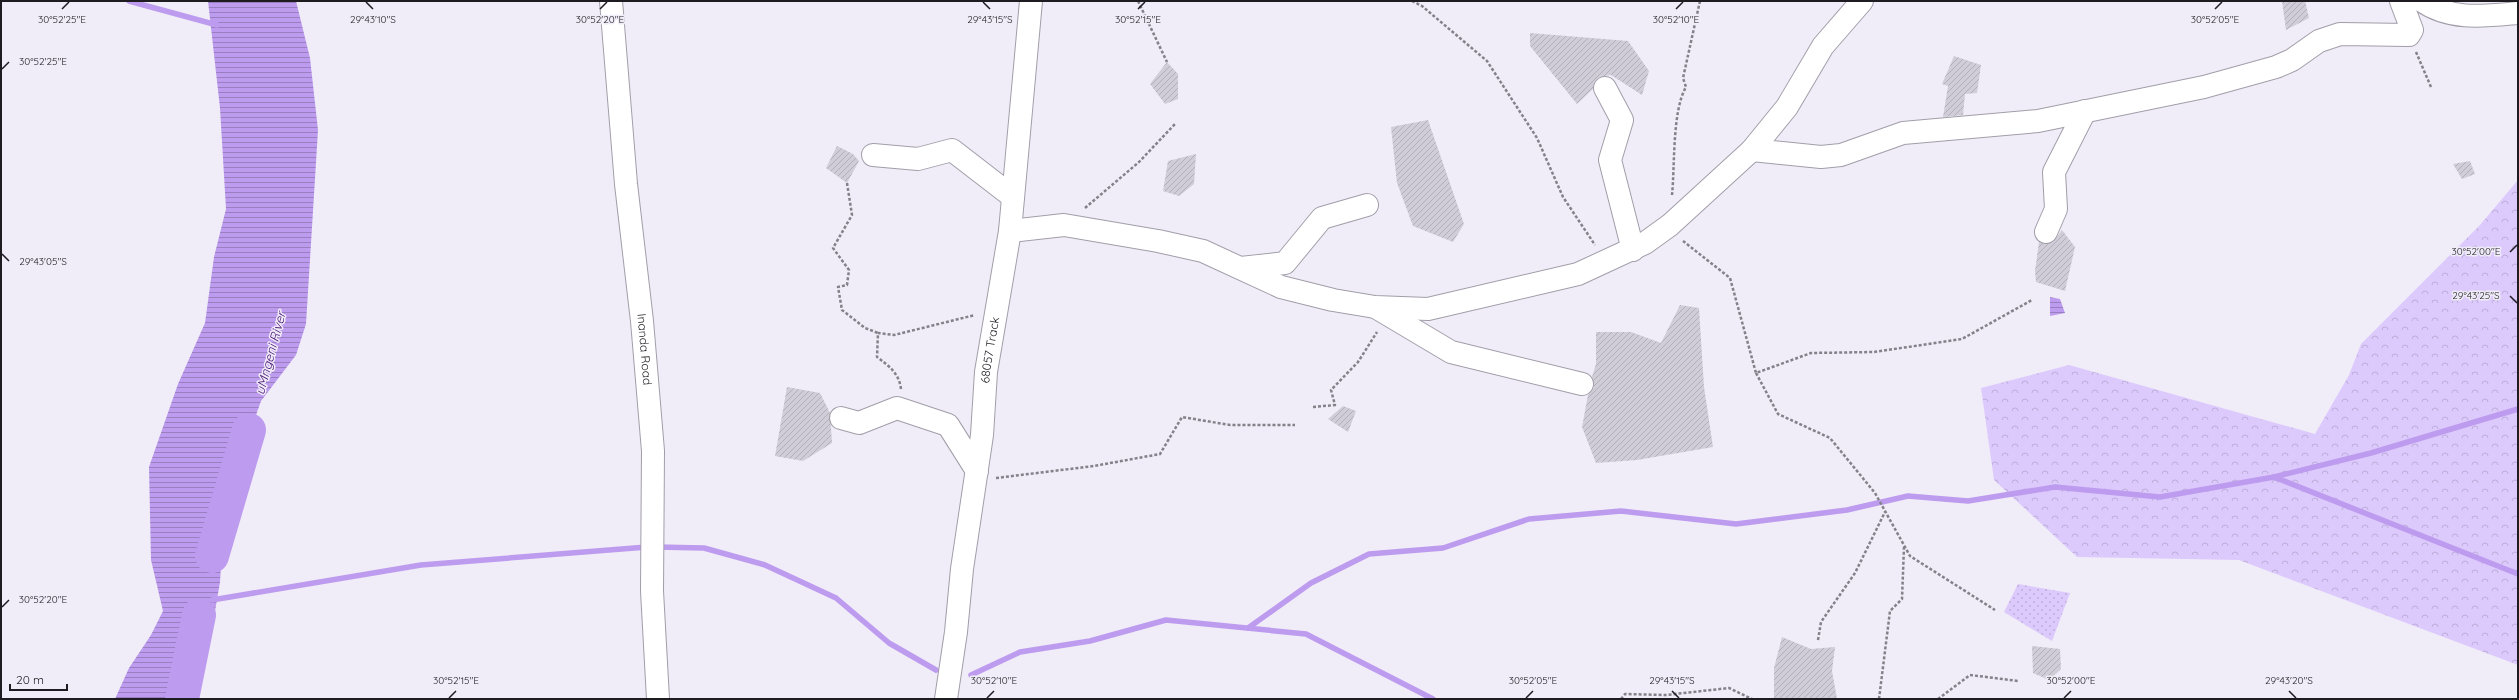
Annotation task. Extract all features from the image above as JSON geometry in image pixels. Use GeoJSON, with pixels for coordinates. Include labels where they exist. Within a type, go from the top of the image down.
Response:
{"type":"FeatureCollection","features":[{"type":"Feature","properties":{"kind":"street","name":"Inanda Road"},"geometry":{"type":"LineString","coordinates":[[611,1],[626,184],[642,321],[653,451],[652,591],[658,699]]}},
{"type":"Feature","properties":{"kind":"street","name":"68057 Track"},"geometry":{"type":"LineString","coordinates":[[946,699],[956,632],[962,568],[982,435],[986,372],[1010,231],[1031,1]]}},
{"type":"Feature","properties":{"kind":"street"},"geometry":{"type":"LineString","coordinates":[[1010,231],[1064,224],[1203,252],[1281,287],[1382,311],[1428,310],[1578,274],[1633,250],[1670,225],[1752,150],[1787,107],[1823,46],[1862,1]]}},
{"type":"Feature","properties":{"kind":"street"},"geometry":{"type":"LineString","coordinates":[[1752,150],[1820,157],[1841,155],[1903,133],[2008,125],[2204,87],[2276,67],[2292,60],[2319,42],[2340,34],[2409,35],[2412,30],[2401,1]]}},
{"type":"Feature","properties":{"kind":"street"},"geometry":{"type":"LineString","coordinates":[[2422,1],[2439,10],[2459,15],[2518,13]]}},
{"type":"Feature","properties":{"kind":"street"},"geometry":{"type":"LineString","coordinates":[[1606,88],[1622,120],[1610,160],[1633,250]]}},
{"type":"Feature","properties":{"kind":"street"},"geometry":{"type":"LineString","coordinates":[[2046,232],[2056,209],[2054,172],[2085,111]]}},
{"type":"Feature","properties":{"kind":"street"},"geometry":{"type":"LineString","coordinates":[[873,155],[918,159],[952,150],[1013,197]]}},
{"type":"Feature","properties":{"kind":"street"},"geometry":{"type":"LineString","coordinates":[[1241,268],[1285,263],[1322,218],[1367,205]]}},
{"type":"Feature","properties":{"kind":"street"},"geometry":{"type":"LineString","coordinates":[[1382,311],[1451,352],[1582,384]]}},
{"type":"Feature","properties":{"kind":"street"},"geometry":{"type":"LineString","coordinates":[[841,418],[859,423],[896,408],[948,425],[976,476]]}},
{"type":"Feature","properties":{"kind":"path"},"geometry":{"type":"LineString","coordinates":[[1138,1],[1167,62]]}},
{"type":"Feature","properties":{"kind":"path"},"geometry":{"type":"LineString","coordinates":[[1412,1],[1422,6],[1487,60],[1537,138],[1563,197],[1607,262]]}},
{"type":"Feature","properties":{"kind":"path"},"geometry":{"type":"LineString","coordinates":[[1700,1],[1683,78],[1686,87],[1682,95],[1675,143],[1670,225],[1686,245],[1730,278],[1756,373],[1778,414],[1830,438],[1875,493],[1910,556],[1995,610]]}},
{"type":"Feature","properties":{"kind":"path"},"geometry":{"type":"LineString","coordinates":[[2409,35],[2430,88]]}},
{"type":"Feature","properties":{"kind":"path"},"geometry":{"type":"LineString","coordinates":[[1064,224],[1139,162],[1175,124]]}},
{"type":"Feature","properties":{"kind":"path"},"geometry":{"type":"LineString","coordinates":[[847,183],[852,215],[833,248],[849,270],[847,285],[838,287],[842,310],[865,328],[878,333],[894,335],[967,319],[997,305]]}},
{"type":"Feature","properties":{"kind":"path"},"geometry":{"type":"LineString","coordinates":[[1756,373],[1810,353],[1874,352],[1962,339],[2032,300]]}},
{"type":"Feature","properties":{"kind":"path"},"geometry":{"type":"LineString","coordinates":[[1313,407],[1335,405],[1331,390],[1358,362],[1382,311]]}},
{"type":"Feature","properties":{"kind":"path"},"geometry":{"type":"LineString","coordinates":[[878,333],[877,357],[891,367],[900,379],[904,411]]}},
{"type":"Feature","properties":{"kind":"path"},"geometry":{"type":"LineString","coordinates":[[976,476],[1094,466],[1160,454],[1182,417],[1230,425],[1295,425]]}},
{"type":"Feature","properties":{"kind":"path"},"geometry":{"type":"LineString","coordinates":[[1818,640],[1821,622],[1855,573],[1886,511]]}},
{"type":"Feature","properties":{"kind":"path"},"geometry":{"type":"LineString","coordinates":[[1879,699],[1890,611],[1902,599],[1904,546]]}},
{"type":"Feature","properties":{"kind":"path"},"geometry":{"type":"LineString","coordinates":[[1938,699],[1970,674],[2018,681]]}},
{"type":"Feature","properties":{"kind":"path"},"geometry":{"type":"LineString","coordinates":[[1621,699],[1625,694],[1666,695],[1729,688],[1752,699]]}},
{"type":"Feature","properties":{"kind":"green space"},"geometry":{"type":"Polygon","coordinates":[[[2518,180],[2518,665],[2239,560],[2077,557],[1994,480],[1981,388],[2069,365],[2315,434],[2349,375],[2361,344],[2480,225],[2518,180]]]}},
{"type":"Feature","properties":{"kind":"green space"},"geometry":{"type":"Polygon","coordinates":[[[2018,584],[2070,593],[2052,641],[2004,612],[2018,584]]]}},
{"type":"Feature","properties":{"kind":"water"},"geometry":{"type":"Polygon","coordinates":[[[208,1],[296,1],[310,58],[318,130],[306,324],[296,355],[261,401],[225,502],[220,582],[215,611],[207,638],[177,680],[175,699],[115,699],[129,668],[151,635],[163,611],[151,560],[149,467],[178,384],[205,323],[214,257],[226,209],[220,108],[208,1]]]}},
{"type":"Feature","properties":{"kind":"water"},"geometry":{"type":"Polygon","coordinates":[[[2050,297],[2060,299],[2065,313],[2050,316],[2050,297]]]}},
{"type":"Feature","properties":{"kind":"building"},"geometry":{"type":"Polygon","coordinates":[[[2282,1],[2305,1],[2309,18],[2286,30],[2282,1]]]}},
{"type":"Feature","properties":{"kind":"building"},"geometry":{"type":"Polygon","coordinates":[[[1530,33],[1628,41],[1649,71],[1642,95],[1611,75],[1599,77],[1594,82],[1593,89],[1577,104],[1530,46],[1530,33]]]}},
{"type":"Feature","properties":{"kind":"building"},"geometry":{"type":"Polygon","coordinates":[[[1954,56],[1981,65],[1977,93],[1965,94],[1963,115],[1943,117],[1948,86],[1942,84],[1954,56]]]}},
{"type":"Feature","properties":{"kind":"building"},"geometry":{"type":"Polygon","coordinates":[[[1167,62],[1178,74],[1178,99],[1165,104],[1150,84],[1167,62]]]}},
{"type":"Feature","properties":{"kind":"building"},"geometry":{"type":"Polygon","coordinates":[[[1428,120],[1464,224],[1453,242],[1413,226],[1397,183],[1391,127],[1428,120]]]}},
{"type":"Feature","properties":{"kind":"building"},"geometry":{"type":"Polygon","coordinates":[[[837,146],[853,154],[859,161],[847,183],[826,168],[837,146]]]}},
{"type":"Feature","properties":{"kind":"building"},"geometry":{"type":"Polygon","coordinates":[[[1196,154],[1194,184],[1179,196],[1163,191],[1168,161],[1196,154]]]}},
{"type":"Feature","properties":{"kind":"building"},"geometry":{"type":"Polygon","coordinates":[[[2470,161],[2475,174],[2462,179],[2453,164],[2470,161]]]}},
{"type":"Feature","properties":{"kind":"building"},"geometry":{"type":"Polygon","coordinates":[[[2062,230],[2075,247],[2065,291],[2036,282],[2035,271],[2039,242],[2047,244],[2053,242],[2062,230]]]}},
{"type":"Feature","properties":{"kind":"building"},"geometry":{"type":"Polygon","coordinates":[[[1680,305],[1699,308],[1704,387],[1713,447],[1637,460],[1596,463],[1582,427],[1588,395],[1594,387],[1592,377],[1596,364],[1596,332],[1631,332],[1661,343],[1680,305]]]}},
{"type":"Feature","properties":{"kind":"building"},"geometry":{"type":"Polygon","coordinates":[[[787,387],[820,393],[830,413],[832,443],[803,461],[775,456],[787,387]]]}},
{"type":"Feature","properties":{"kind":"building"},"geometry":{"type":"Polygon","coordinates":[[[1343,406],[1356,411],[1348,432],[1328,419],[1343,406]]]}},
{"type":"Feature","properties":{"kind":"building"},"geometry":{"type":"Polygon","coordinates":[[[1782,637],[1811,649],[1835,647],[1832,671],[1837,699],[1774,699],[1774,668],[1782,637]]]}},
{"type":"Feature","properties":{"kind":"building"},"geometry":{"type":"Polygon","coordinates":[[[2032,646],[2060,649],[2061,669],[2049,680],[2033,673],[2032,646]]]}},
{"type":"Feature","properties":{"kind":"waterway"},"geometry":{"type":"LineString","coordinates":[[129,1],[217,25]]}},
{"type":"Feature","properties":{"kind":"waterway"},"geometry":{"type":"LineString","coordinates":[[2274,477],[2371,453],[2518,409]]}},
{"type":"Feature","properties":{"kind":"waterway","name":"uMngeni River"},"geometry":{"type":"LineString","coordinates":[[212,556],[249,430]]}},
{"type":"Feature","properties":{"kind":"waterway"},"geometry":{"type":"LineString","coordinates":[[1248,628],[1311,583],[1369,554],[1443,548],[1529,519],[1621,511],[1736,524],[1847,510],[1908,496],[1968,501],[2055,487],[2160,497],[2274,477],[2518,574]]}},
{"type":"Feature","properties":{"kind":"waterway"},"geometry":{"type":"LineString","coordinates":[[212,600],[421,565],[647,547]]}},
{"type":"Feature","properties":{"kind":"waterway"},"geometry":{"type":"LineString","coordinates":[[656,547],[704,548],[765,565],[836,598],[889,643],[936,670]]}},
{"type":"Feature","properties":{"kind":"waterway","name":"uMngeni River"},"geometry":{"type":"LineString","coordinates":[[182,699],[199,615]]}},
{"type":"Feature","properties":{"kind":"waterway"},"geometry":{"type":"LineString","coordinates":[[971,675],[1020,652],[1090,641],[1166,620],[1306,634],[1433,699]]}}]}
